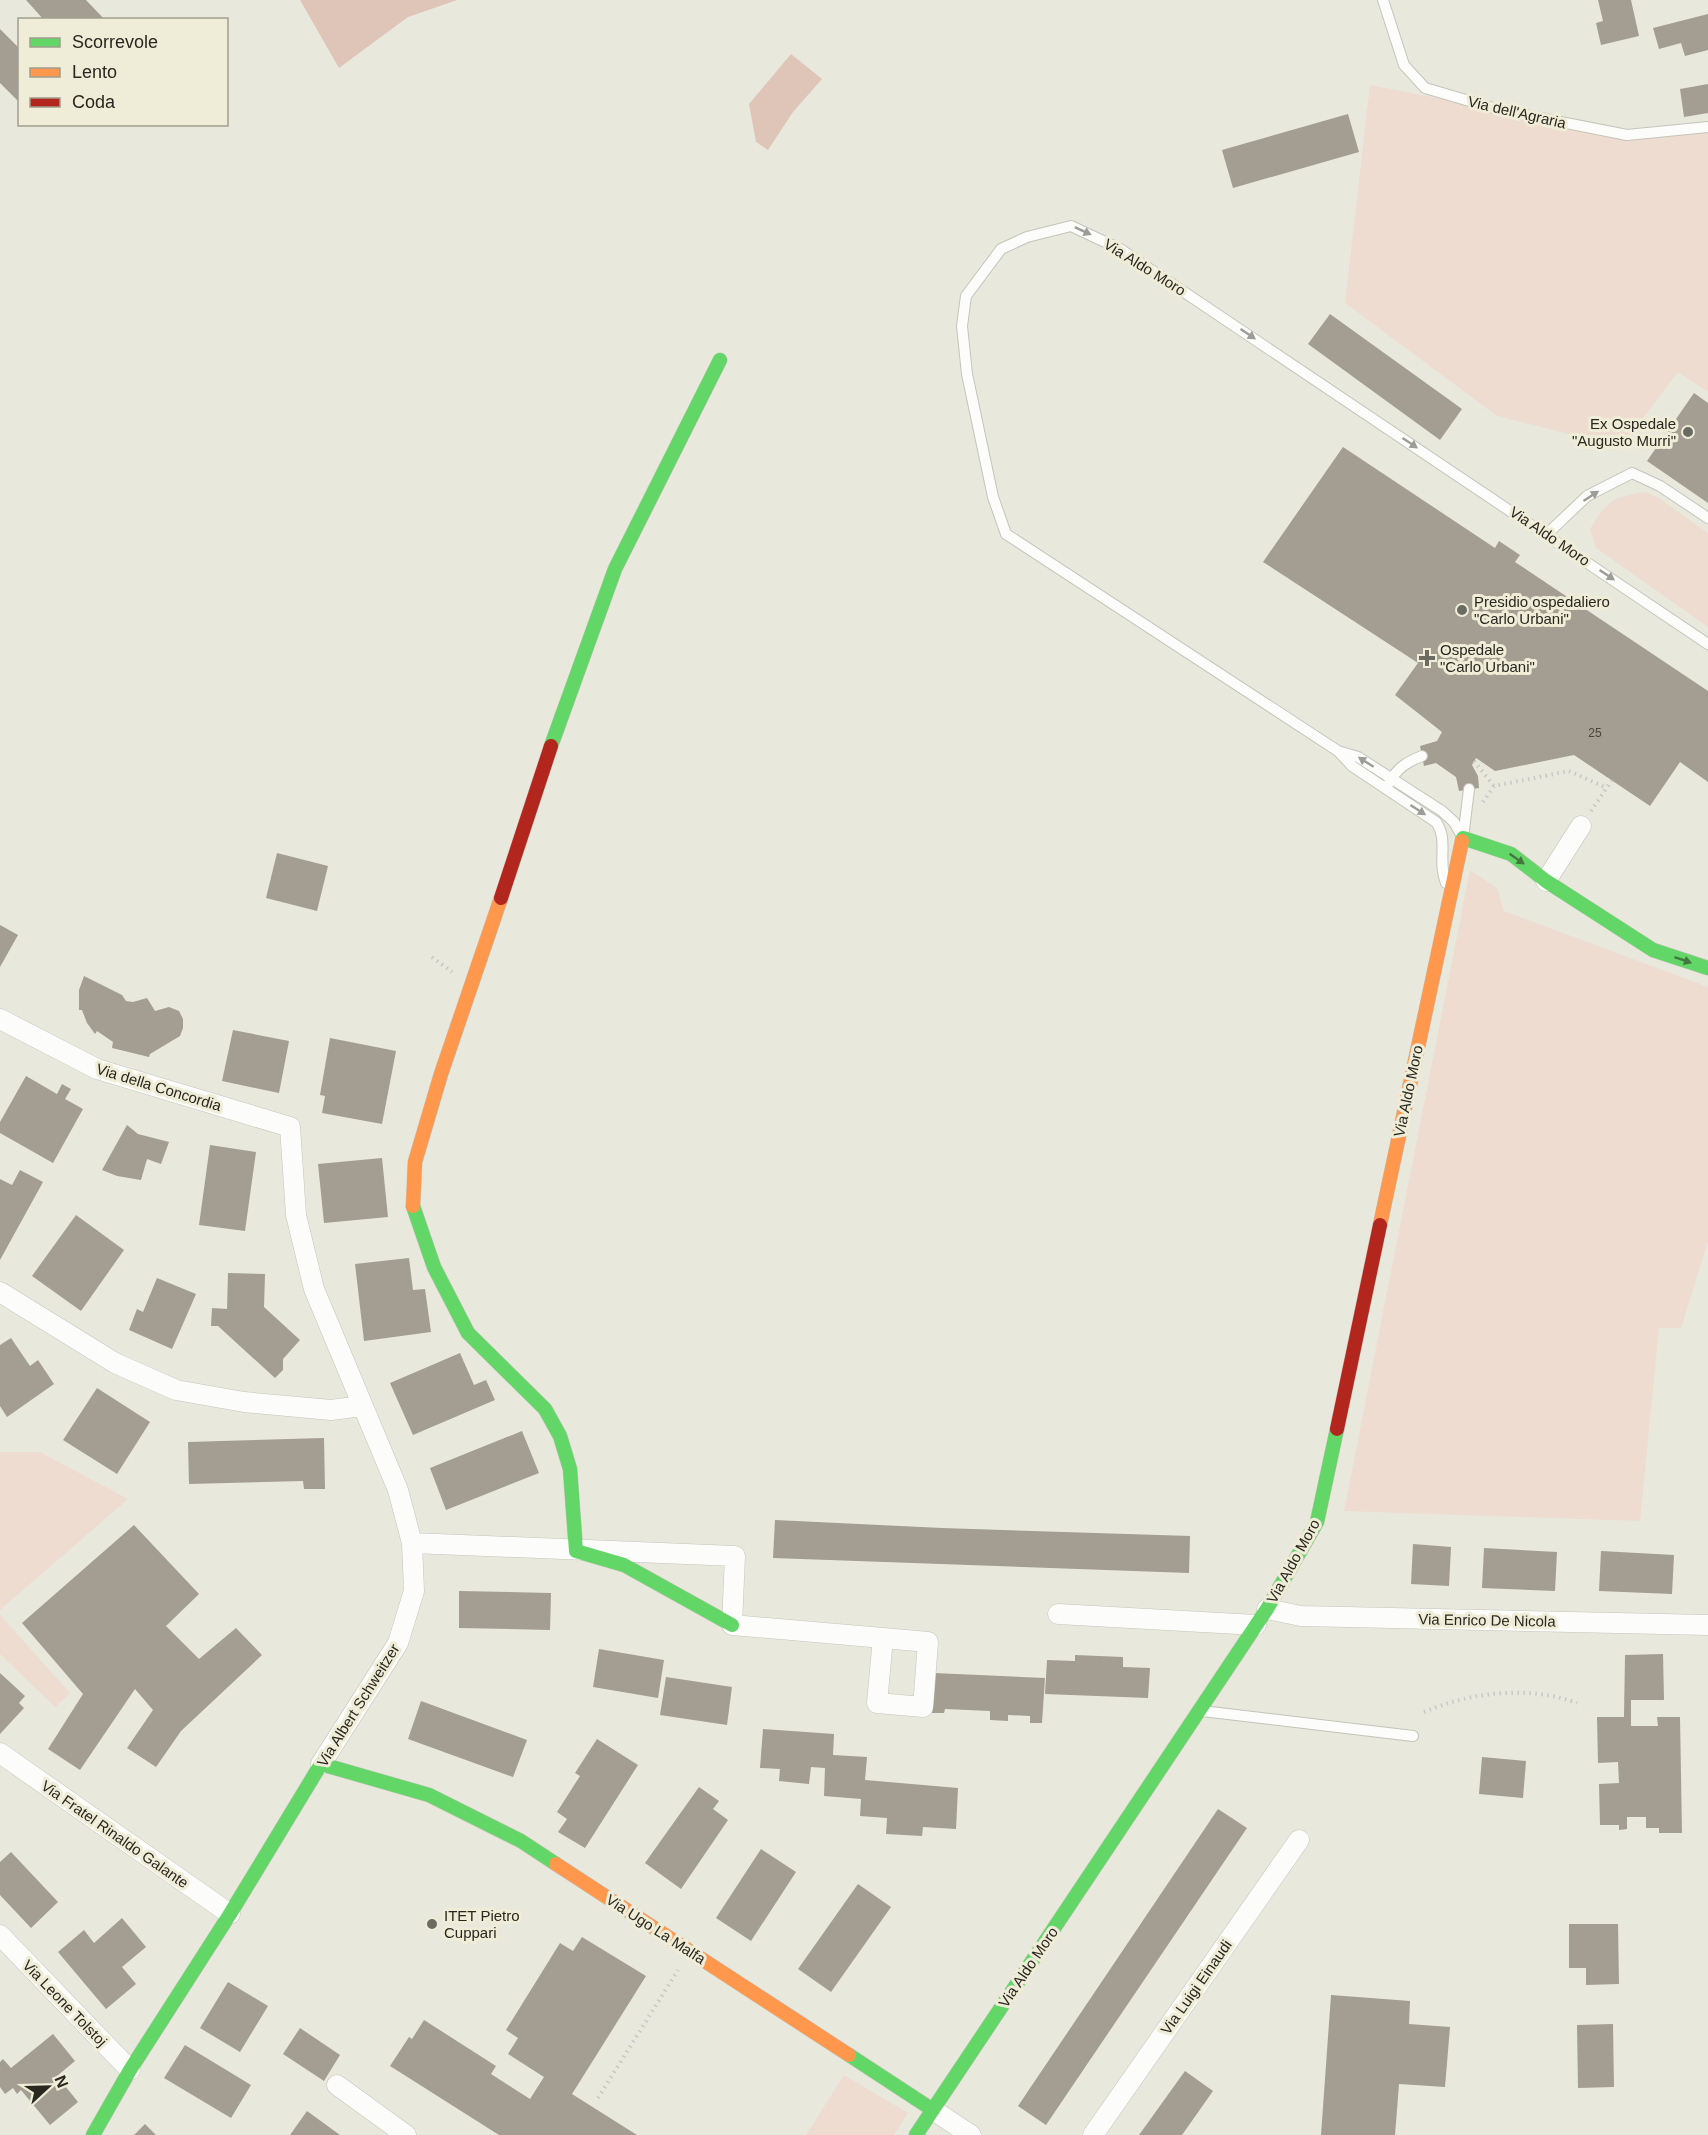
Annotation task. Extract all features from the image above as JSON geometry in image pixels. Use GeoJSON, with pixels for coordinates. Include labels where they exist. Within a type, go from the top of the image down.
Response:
{"type":"FeatureCollection","features":[{"type":"Feature","properties":{"kind":"street"},"geometry":{"type":"LineString","coordinates":[[576,1551],[570,1469],[560,1436],[545,1409],[468,1334],[434,1267],[413,1205],[415,1162],[441,1074],[562,712],[615,568],[720,360]]}},
{"type":"Feature","properties":{"kind":"street"},"geometry":{"type":"LineString","coordinates":[[1546,881],[1581,826]]}},
{"type":"Feature","properties":{"kind":"street"},"geometry":{"type":"LineString","coordinates":[[1463,838],[1511,855],[1546,881],[1653,950],[1708,968]]}},
{"type":"Feature","properties":{"kind":"street","name":"Via Aldo Moro"},"geometry":{"type":"LineString","coordinates":[[916,2135],[1261,1617],[1317,1522],[1463,838]]}},
{"type":"Feature","properties":{"kind":"street","name":"Via della Concordia"},"geometry":{"type":"LineString","coordinates":[[0,1019],[97,1069],[290,1127]]}},
{"type":"Feature","properties":{"kind":"street","name":"Via Albert Schweitzer"},"geometry":{"type":"LineString","coordinates":[[93,2135],[130,2070],[398,1643],[414,1591],[412,1543],[398,1490],[314,1289],[296,1215],[290,1127]]}},
{"type":"Feature","properties":{"kind":"street"},"geometry":{"type":"LineString","coordinates":[[0,1292],[115,1363],[176,1390],[244,1402],[332,1410],[362,1406]]}},
{"type":"Feature","properties":{"kind":"street"},"geometry":{"type":"LineString","coordinates":[[412,1543],[735,1556],[732,1625]]}},
{"type":"Feature","properties":{"kind":"street"},"geometry":{"type":"LineString","coordinates":[[576,1551],[624,1565],[732,1625],[883,1638]]}},
{"type":"Feature","properties":{"kind":"street","name":"Via Enrico De Nicola"},"geometry":{"type":"LineString","coordinates":[[1058,1614],[1708,1624]]}},
{"type":"Feature","properties":{"kind":"street","name":"Via Fratel Rinaldo Galante"},"geometry":{"type":"LineString","coordinates":[[0,1753],[230,1914]]}},
{"type":"Feature","properties":{"kind":"street","name":"Via Ugo La Malfa"},"geometry":{"type":"LineString","coordinates":[[321,1764],[429,1795],[521,1841],[971,2135]]}},
{"type":"Feature","properties":{"kind":"street","name":"Via Luigi Einaudi"},"geometry":{"type":"LineString","coordinates":[[1094,2135],[1299,1840]]}},
{"type":"Feature","properties":{"kind":"street","name":"Via Leone Tolstoj"},"geometry":{"type":"LineString","coordinates":[[0,1935],[130,2070]]}},
{"type":"Feature","properties":{"kind":"street"},"geometry":{"type":"LineString","coordinates":[[337,2085],[406,2135]]}},
{"type":"Feature","properties":{"kind":"lane","name":"Via dell'Agraria"},"geometry":{"type":"LineString","coordinates":[[1383,0],[1404,65],[1425,88],[1500,110],[1627,135],[1708,127]]}},
{"type":"Feature","properties":{"kind":"lane","name":"Via Aldo Moro"},"geometry":{"type":"LineString","coordinates":[[1450,894],[1441,871],[1443,831],[1436,822],[1352,766],[1338,751],[1006,534],[993,497],[979,431],[967,374],[962,326],[966,296],[1001,249],[1027,237],[1071,226],[1120,249],[1708,644]]}},
{"type":"Feature","properties":{"kind":"lane"},"geometry":{"type":"LineString","coordinates":[[1547,534],[1587,496],[1632,473],[1660,486],[1708,519]]}},
{"type":"Feature","properties":{"kind":"lane","name":"Via Aldo Moro"},"geometry":{"type":"LineString","coordinates":[[1338,751],[1358,757],[1442,811],[1454,822],[1463,838]]}},
{"type":"Feature","properties":{"kind":"lane"},"geometry":{"type":"LineString","coordinates":[[1385,789],[1391,778],[1406,762],[1422,756]]}},
{"type":"Feature","properties":{"kind":"lane"},"geometry":{"type":"LineString","coordinates":[[1463,838],[1469,789]]}},
{"type":"Feature","properties":{"kind":"lane"},"geometry":{"type":"LineString","coordinates":[[1199,1710],[1413,1736]]}},
{"type":"Feature","properties":{"kind":"path"},"geometry":{"type":"LineString","coordinates":[[1474,761],[1494,786]]}},
{"type":"Feature","properties":{"kind":"path"},"geometry":{"type":"LineString","coordinates":[[1467,804],[1483,802],[1494,786],[1569,771],[1606,788]]}},
{"type":"Feature","properties":{"kind":"path"},"geometry":{"type":"LineString","coordinates":[[1602,794],[1612,780]]}},
{"type":"Feature","properties":{"kind":"path"},"geometry":{"type":"LineString","coordinates":[[1424,1712],[1441,1704],[1486,1695],[1531,1693],[1556,1696],[1577,1703]]}},
{"type":"Feature","properties":{"kind":"path"},"geometry":{"type":"LineString","coordinates":[[598,2098],[690,1951]]}},
{"type":"Feature","properties":{"kind":"shaded area"},"geometry":{"type":"Polygon","coordinates":[[[300,0],[457,0],[408,17],[339,68],[300,0]]]}},
{"type":"Feature","properties":{"kind":"shaded area"},"geometry":{"type":"Polygon","coordinates":[[[791,54],[822,79],[793,112],[768,150],[756,142],[749,104],[791,54]]]}},
{"type":"Feature","properties":{"kind":"shaded area"},"geometry":{"type":"Polygon","coordinates":[[[1370,85],[1627,135],[1708,127],[1708,392],[1678,372],[1621,447],[1497,416],[1345,303],[1370,85]]]}},
{"type":"Feature","properties":{"kind":"shaded area"},"geometry":{"type":"Polygon","coordinates":[[[1646,492],[1659,498],[1708,533],[1708,627],[1596,548],[1590,529],[1607,506],[1618,498],[1646,492]]]}},
{"type":"Feature","properties":{"kind":"shaded area"},"geometry":{"type":"Polygon","coordinates":[[[1470,870],[1497,888],[1504,911],[1708,987],[1708,1241],[1681,1328],[1659,1328],[1640,1521],[1344,1511],[1470,870]]]}},
{"type":"Feature","properties":{"kind":"shaded area"},"geometry":{"type":"Polygon","coordinates":[[[0,1452],[40,1452],[128,1499],[0,1610],[0,1452]]]}},
{"type":"Feature","properties":{"kind":"shaded area"},"geometry":{"type":"Polygon","coordinates":[[[0,1615],[70,1693],[55,1707],[0,1654],[0,1615]]]}},
{"type":"Feature","properties":{"kind":"shaded area"},"geometry":{"type":"Polygon","coordinates":[[[844,2075],[908,2113],[894,2135],[806,2135],[844,2075]]]}},
{"type":"Feature","properties":{"kind":"building"},"geometry":{"type":"Polygon","coordinates":[[[26,0],[86,0],[103,18],[42,18],[26,0]]]}},
{"type":"Feature","properties":{"kind":"building"},"geometry":{"type":"Polygon","coordinates":[[[1598,0],[1631,0],[1639,36],[1601,45],[1596,23],[1603,21],[1598,0]]]}},
{"type":"Feature","properties":{"kind":"building"},"geometry":{"type":"Polygon","coordinates":[[[1708,14],[1708,50],[1685,56],[1681,43],[1659,49],[1653,28],[1708,14]]]}},
{"type":"Feature","properties":{"kind":"building"},"geometry":{"type":"Polygon","coordinates":[[[0,29],[18,47],[18,101],[0,83],[0,29]]]}},
{"type":"Feature","properties":{"kind":"building"},"geometry":{"type":"Polygon","coordinates":[[[1708,84],[1708,113],[1684,117],[1680,89],[1708,84]]]}},
{"type":"Feature","properties":{"kind":"building"},"geometry":{"type":"Polygon","coordinates":[[[1348,114],[1359,152],[1233,188],[1222,150],[1348,114]]]}},
{"type":"Feature","properties":{"kind":"building"},"geometry":{"type":"Polygon","coordinates":[[[1330,314],[1462,409],[1440,440],[1308,344],[1330,314]]]}},
{"type":"Feature","properties":{"kind":"building","name":"Ex Ospedale \"Augusto Murri\""},"geometry":{"type":"Polygon","coordinates":[[[1694,393],[1708,403],[1708,503],[1647,461],[1694,393]]]}},
{"type":"Feature","properties":{"kind":"building","name":"Presidio ospedaliero \"Carlo Urbani\""},"geometry":{"type":"Polygon","coordinates":[[[1343,447],[1495,548],[1499,541],[1520,555],[1515,562],[1708,691],[1708,782],[1680,762],[1650,806],[1574,755],[1495,771],[1476,758],[1472,765],[1478,776],[1479,788],[1459,791],[1456,777],[1436,763],[1424,766],[1420,746],[1437,741],[1442,732],[1395,695],[1418,663],[1263,562],[1343,447]]]}},
{"type":"Feature","properties":{"kind":"building"},"geometry":{"type":"Polygon","coordinates":[[[277,853],[328,866],[317,911],[266,898],[277,853]]]}},
{"type":"Feature","properties":{"kind":"building"},"geometry":{"type":"Polygon","coordinates":[[[0,925],[18,935],[0,967],[0,925]]]}},
{"type":"Feature","properties":{"kind":"building"},"geometry":{"type":"Polygon","coordinates":[[[84,976],[122,995],[126,1001],[133,1002],[147,998],[155,1011],[169,1007],[179,1011],[183,1019],[180,1036],[150,1054],[149,1057],[112,1048],[113,1042],[97,1031],[95,1034],[82,1010],[79,1010],[79,990],[84,976]]]}},
{"type":"Feature","properties":{"kind":"building"},"geometry":{"type":"Polygon","coordinates":[[[233,1030],[289,1041],[279,1093],[222,1081],[233,1030]]]}},
{"type":"Feature","properties":{"kind":"building"},"geometry":{"type":"Polygon","coordinates":[[[330,1038],[396,1051],[382,1124],[322,1113],[325,1096],[320,1095],[330,1038]]]}},
{"type":"Feature","properties":{"kind":"building"},"geometry":{"type":"Polygon","coordinates":[[[26,1076],[57,1094],[62,1084],[71,1089],[65,1099],[83,1109],[53,1163],[0,1133],[0,1122],[26,1076]]]}},
{"type":"Feature","properties":{"kind":"building"},"geometry":{"type":"Polygon","coordinates":[[[127,1125],[138,1134],[169,1142],[161,1164],[147,1159],[141,1180],[117,1176],[102,1170],[127,1125]]]}},
{"type":"Feature","properties":{"kind":"building"},"geometry":{"type":"Polygon","coordinates":[[[210,1145],[256,1152],[245,1231],[199,1225],[210,1145]]]}},
{"type":"Feature","properties":{"kind":"building"},"geometry":{"type":"Polygon","coordinates":[[[382,1158],[388,1217],[324,1223],[318,1164],[382,1158]]]}},
{"type":"Feature","properties":{"kind":"building"},"geometry":{"type":"Polygon","coordinates":[[[20,1170],[43,1182],[0,1260],[0,1179],[12,1185],[20,1170]]]}},
{"type":"Feature","properties":{"kind":"building"},"geometry":{"type":"Polygon","coordinates":[[[76,1215],[124,1250],[81,1311],[32,1276],[76,1215]]]}},
{"type":"Feature","properties":{"kind":"building"},"geometry":{"type":"Polygon","coordinates":[[[409,1258],[413,1290],[425,1289],[431,1332],[364,1341],[355,1264],[409,1258]]]}},
{"type":"Feature","properties":{"kind":"building"},"geometry":{"type":"Polygon","coordinates":[[[228,1273],[265,1274],[264,1307],[300,1340],[283,1359],[283,1370],[275,1378],[218,1326],[211,1326],[212,1308],[227,1309],[228,1273]]]}},
{"type":"Feature","properties":{"kind":"building"},"geometry":{"type":"Polygon","coordinates":[[[157,1278],[196,1294],[172,1349],[129,1330],[137,1309],[143,1312],[157,1278]]]}},
{"type":"Feature","properties":{"kind":"building"},"geometry":{"type":"Polygon","coordinates":[[[11,1338],[30,1366],[38,1360],[54,1384],[7,1417],[0,1406],[0,1345],[11,1338]]]}},
{"type":"Feature","properties":{"kind":"building"},"geometry":{"type":"Polygon","coordinates":[[[460,1353],[474,1385],[486,1380],[495,1400],[413,1435],[390,1383],[460,1353]]]}},
{"type":"Feature","properties":{"kind":"building"},"geometry":{"type":"Polygon","coordinates":[[[97,1388],[150,1422],[117,1474],[63,1440],[97,1388]]]}},
{"type":"Feature","properties":{"kind":"building"},"geometry":{"type":"Polygon","coordinates":[[[522,1431],[539,1473],[446,1510],[430,1468],[522,1431]]]}},
{"type":"Feature","properties":{"kind":"building"},"geometry":{"type":"Polygon","coordinates":[[[324,1438],[325,1489],[304,1489],[303,1481],[189,1484],[188,1442],[324,1438]]]}},
{"type":"Feature","properties":{"kind":"building"},"geometry":{"type":"Polygon","coordinates":[[[775,1520],[1190,1536],[1189,1573],[773,1558],[775,1520]]]}},
{"type":"Feature","properties":{"kind":"building"},"geometry":{"type":"Polygon","coordinates":[[[134,1525],[199,1594],[166,1626],[199,1659],[236,1628],[262,1655],[181,1731],[156,1767],[127,1748],[153,1710],[135,1689],[80,1770],[48,1749],[83,1694],[22,1623],[134,1525]]]}},
{"type":"Feature","properties":{"kind":"building"},"geometry":{"type":"Polygon","coordinates":[[[1413,1544],[1451,1547],[1449,1586],[1411,1584],[1413,1544]]]}},
{"type":"Feature","properties":{"kind":"building"},"geometry":{"type":"Polygon","coordinates":[[[1484,1548],[1557,1552],[1555,1591],[1482,1588],[1484,1548]]]}},
{"type":"Feature","properties":{"kind":"building"},"geometry":{"type":"Polygon","coordinates":[[[1601,1551],[1674,1555],[1672,1594],[1599,1591],[1601,1551]]]}},
{"type":"Feature","properties":{"kind":"building"},"geometry":{"type":"Polygon","coordinates":[[[459,1591],[551,1593],[550,1630],[459,1628],[459,1591]]]}},
{"type":"Feature","properties":{"kind":"building"},"geometry":{"type":"Polygon","coordinates":[[[599,1649],[664,1660],[658,1698],[593,1687],[599,1649]]]}},
{"type":"Feature","properties":{"kind":"building"},"geometry":{"type":"Polygon","coordinates":[[[1663,1654],[1664,1700],[1631,1700],[1631,1726],[1658,1726],[1657,1717],[1680,1717],[1682,1833],[1659,1833],[1659,1828],[1646,1828],[1646,1817],[1627,1817],[1627,1829],[1619,1830],[1619,1825],[1600,1825],[1599,1784],[1619,1783],[1618,1762],[1598,1763],[1597,1717],[1624,1717],[1625,1655],[1663,1654]]]}},
{"type":"Feature","properties":{"kind":"building"},"geometry":{"type":"Polygon","coordinates":[[[1075,1655],[1123,1657],[1123,1667],[1150,1668],[1148,1698],[1045,1694],[1047,1660],[1075,1661],[1075,1655]]]}},
{"type":"Feature","properties":{"kind":"building"},"geometry":{"type":"Polygon","coordinates":[[[0,1673],[25,1696],[19,1703],[24,1708],[0,1734],[0,1673]]]}},
{"type":"Feature","properties":{"kind":"building"},"geometry":{"type":"Polygon","coordinates":[[[934,1673],[1045,1678],[1042,1723],[1030,1723],[1030,1716],[1008,1715],[1008,1721],[990,1720],[990,1711],[945,1709],[944,1713],[932,1713],[934,1673]]]}},
{"type":"Feature","properties":{"kind":"building"},"geometry":{"type":"Polygon","coordinates":[[[666,1677],[732,1687],[727,1725],[660,1715],[666,1677]]]}},
{"type":"Feature","properties":{"kind":"building"},"geometry":{"type":"Polygon","coordinates":[[[421,1701],[527,1740],[513,1777],[408,1739],[421,1701]]]}},
{"type":"Feature","properties":{"kind":"building"},"geometry":{"type":"Polygon","coordinates":[[[763,1729],[834,1734],[833,1755],[867,1757],[865,1780],[958,1788],[956,1829],[923,1827],[922,1836],[886,1834],[887,1818],[860,1816],[861,1799],[824,1796],[825,1768],[811,1767],[809,1784],[779,1781],[780,1769],[760,1768],[763,1729]]]}},
{"type":"Feature","properties":{"kind":"building"},"geometry":{"type":"Polygon","coordinates":[[[597,1739],[638,1765],[585,1848],[558,1832],[567,1819],[557,1812],[580,1776],[575,1773],[597,1739]]]}},
{"type":"Feature","properties":{"kind":"building"},"geometry":{"type":"Polygon","coordinates":[[[1482,1757],[1526,1761],[1523,1798],[1479,1794],[1482,1757]]]}},
{"type":"Feature","properties":{"kind":"building"},"geometry":{"type":"Polygon","coordinates":[[[699,1787],[719,1801],[713,1809],[728,1820],[681,1889],[645,1863],[699,1787]]]}},
{"type":"Feature","properties":{"kind":"building"},"geometry":{"type":"Polygon","coordinates":[[[1218,1809],[1247,1828],[1046,2125],[1018,2106],[1218,1809]]]}},
{"type":"Feature","properties":{"kind":"building"},"geometry":{"type":"Polygon","coordinates":[[[761,1849],[796,1872],[751,1941],[716,1918],[761,1849]]]}},
{"type":"Feature","properties":{"kind":"building"},"geometry":{"type":"Polygon","coordinates":[[[11,1852],[58,1902],[31,1928],[0,1895],[0,1862],[11,1852]]]}},
{"type":"Feature","properties":{"kind":"building"},"geometry":{"type":"Polygon","coordinates":[[[858,1884],[891,1907],[831,1992],[798,1969],[858,1884]]]}},
{"type":"Feature","properties":{"kind":"building"},"geometry":{"type":"Polygon","coordinates":[[[122,1918],[146,1947],[122,1967],[136,1984],[106,2009],[58,1952],[84,1930],[94,1943],[122,1918]]]}},
{"type":"Feature","properties":{"kind":"building"},"geometry":{"type":"Polygon","coordinates":[[[1569,1924],[1618,1924],[1619,1984],[1586,1985],[1586,1968],[1569,1968],[1569,1924]]]}},
{"type":"Feature","properties":{"kind":"building"},"geometry":{"type":"Polygon","coordinates":[[[582,1937],[646,1976],[572,2094],[637,2135],[499,2135],[390,2066],[409,2037],[412,2039],[424,2020],[496,2066],[491,2074],[530,2099],[544,2077],[508,2054],[518,2038],[506,2030],[560,1943],[573,1951],[582,1937]]]}},
{"type":"Feature","properties":{"kind":"building"},"geometry":{"type":"Polygon","coordinates":[[[228,1982],[268,2006],[240,2052],[200,2028],[228,1982]]]}},
{"type":"Feature","properties":{"kind":"building"},"geometry":{"type":"Polygon","coordinates":[[[1331,1995],[1410,2001],[1409,2024],[1450,2027],[1445,2087],[1399,2084],[1395,2135],[1321,2135],[1331,1995]]]}},
{"type":"Feature","properties":{"kind":"building"},"geometry":{"type":"Polygon","coordinates":[[[1613,2024],[1614,2087],[1578,2088],[1577,2025],[1613,2024]]]}},
{"type":"Feature","properties":{"kind":"building"},"geometry":{"type":"Polygon","coordinates":[[[300,2028],[340,2055],[324,2081],[283,2054],[300,2028]]]}},
{"type":"Feature","properties":{"kind":"building"},"geometry":{"type":"Polygon","coordinates":[[[53,2034],[75,2061],[57,2076],[78,2102],[50,2125],[21,2090],[17,2094],[13,2088],[5,2094],[0,2087],[0,2062],[3,2059],[11,2068],[53,2034]]]}},
{"type":"Feature","properties":{"kind":"building"},"geometry":{"type":"Polygon","coordinates":[[[185,2045],[251,2085],[231,2118],[164,2078],[185,2045]]]}},
{"type":"Feature","properties":{"kind":"building"},"geometry":{"type":"Polygon","coordinates":[[[1185,2071],[1213,2091],[1182,2135],[1139,2135],[1185,2071]]]}},
{"type":"Feature","properties":{"kind":"building"},"geometry":{"type":"Polygon","coordinates":[[[307,2111],[340,2135],[290,2135],[307,2111]]]}},
{"type":"Feature","properties":{"kind":"building"},"geometry":{"type":"Polygon","coordinates":[[[145,2124],[156,2135],[134,2135],[145,2124]]]}},
{"type":"Feature","properties":{"kind":"traffic: fast"},"geometry":{"type":"LineString","coordinates":[[551,746],[615,569],[720,360]]}},
{"type":"Feature","properties":{"kind":"traffic: fast"},"geometry":{"type":"LineString","coordinates":[[1462,841],[1463,838],[1511,854],[1546,881],[1653,950],[1708,968]]}},
{"type":"Feature","properties":{"kind":"traffic: fast"},"geometry":{"type":"LineString","coordinates":[[413,1206],[434,1267],[468,1333],[545,1409],[560,1436],[570,1469],[576,1551],[624,1565],[732,1625]]}},
{"type":"Feature","properties":{"kind":"traffic: fast"},"geometry":{"type":"LineString","coordinates":[[916,2135],[1267,1609],[1317,1522],[1337,1429]]}},
{"type":"Feature","properties":{"kind":"traffic: fast"},"geometry":{"type":"LineString","coordinates":[[93,2135],[130,2070],[230,1914],[321,1764],[429,1795],[521,1841],[556,1864]]}},
{"type":"Feature","properties":{"kind":"traffic: fast"},"geometry":{"type":"LineString","coordinates":[[849,2055],[933,2110]]}},
{"type":"Feature","properties":{"kind":"traffic: slow"},"geometry":{"type":"LineString","coordinates":[[1380,1225],[1462,841]]}},
{"type":"Feature","properties":{"kind":"traffic: slow"},"geometry":{"type":"LineString","coordinates":[[413,1206],[415,1162],[441,1074],[501,898]]}},
{"type":"Feature","properties":{"kind":"traffic: slow"},"geometry":{"type":"LineString","coordinates":[[556,1864],[849,2055]]}},
{"type":"Feature","properties":{"kind":"traffic: jam"},"geometry":{"type":"LineString","coordinates":[[501,898],[551,746]]}},
{"type":"Feature","properties":{"kind":"traffic: jam"},"geometry":{"type":"LineString","coordinates":[[1337,1429],[1380,1225]]}},
{"type":"Feature","properties":{"kind":"place","name":"Ex Ospedale \"Augusto Murri\""},"geometry":{"type":"Point","coordinates":[1688,432]}},
{"type":"Feature","properties":{"kind":"place","name":"Presidio ospedaliero \"Carlo Urbani\""},"geometry":{"type":"Point","coordinates":[1462,610]}},
{"type":"Feature","properties":{"kind":"place","name":"Ospedale \"Carlo Urbani\""},"geometry":{"type":"Point","coordinates":[1427,658]}},
{"type":"Feature","properties":{"kind":"place","name":"ITET Pietro Cuppari"},"geometry":{"type":"Point","coordinates":[432,1924]}}]}
